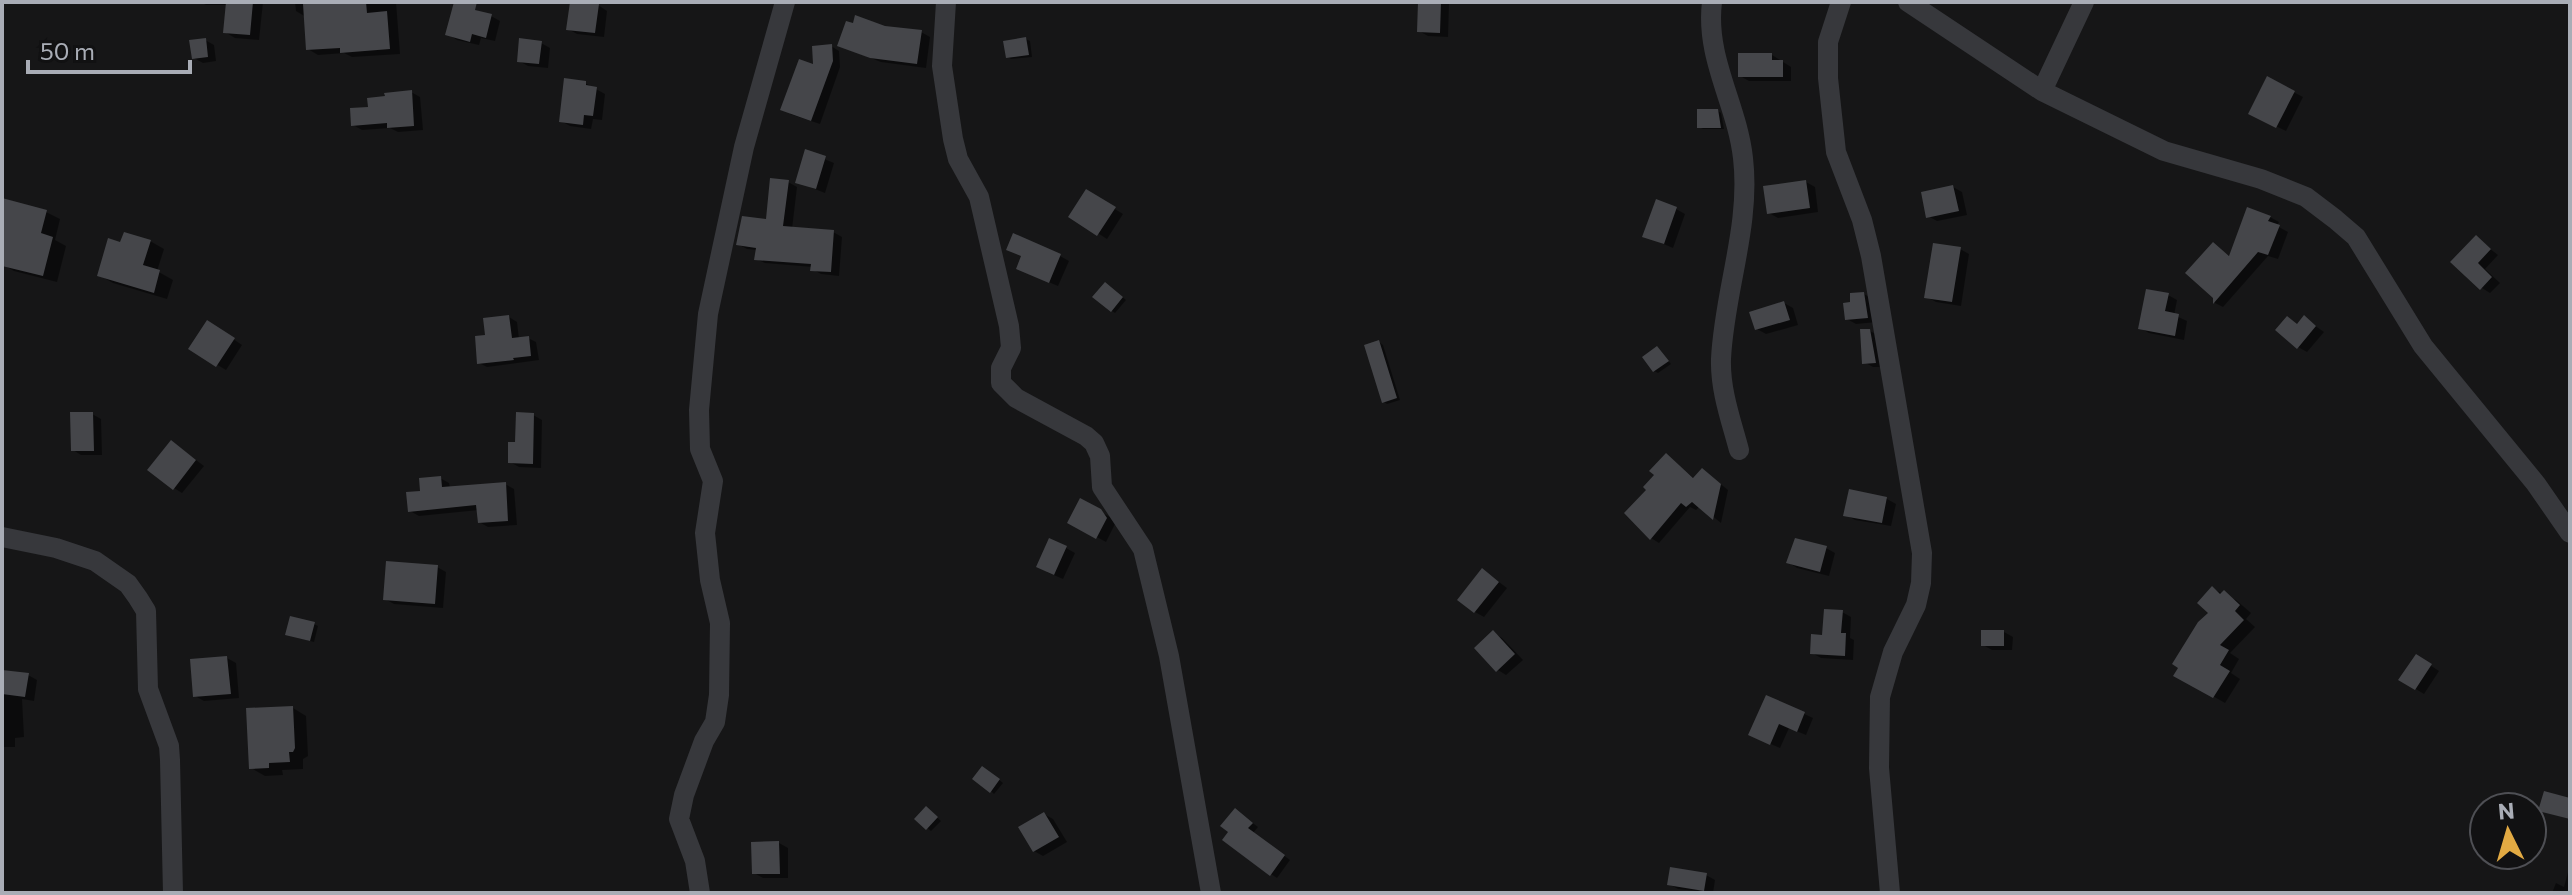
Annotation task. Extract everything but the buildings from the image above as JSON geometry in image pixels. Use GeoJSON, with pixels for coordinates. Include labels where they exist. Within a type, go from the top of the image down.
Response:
{"type":"FeatureCollection","features":[{"type":"Feature","properties":{"kind":"street"},"geometry":{"type":"LineString","coordinates":[[700,893],[695,861],[679,819],[684,795],[704,741],[715,722],[719,695],[720,623],[710,580],[705,533],[713,481],[703,459],[699,439],[708,314],[744,147],[785,2]]}},
{"type":"Feature","properties":{"kind":"street"},"geometry":{"type":"LineString","coordinates":[[946,2],[942,66],[953,139],[958,159],[979,197],[1009,326],[1011,348],[1001,368],[1001,383],[1016,398],[1094,443],[1100,456],[1102,487],[1143,549],[1169,656],[1211,893]]}},
{"type":"Feature","properties":{"kind":"street"},"geometry":{"type":"LineString","coordinates":[[1712,2],[1710,39],[1743,156],[1741,224],[1721,358],[1722,383],[1739,450]]}},
{"type":"Feature","properties":{"kind":"street"},"geometry":{"type":"LineString","coordinates":[[1841,2],[1828,42],[1828,78],[1836,152],[1844,180],[1862,220],[1871,256],[1922,553],[1921,583],[1916,605],[1893,652],[1880,697],[1879,768],[1890,893]]}},
{"type":"Feature","properties":{"kind":"street"},"geometry":{"type":"LineString","coordinates":[[1908,2],[2042,91],[2164,151],[2261,179],[2306,197],[2335,219],[2356,237],[2423,346],[2536,484],[2570,533]]}},
{"type":"Feature","properties":{"kind":"street"},"geometry":{"type":"LineString","coordinates":[[2042,91],[2084,2]]}},
{"type":"Feature","properties":{"kind":"street"},"geometry":{"type":"LineString","coordinates":[[2,537],[56,548],[95,561],[128,584],[146,611],[148,689],[169,746],[173,893]]}}]}
